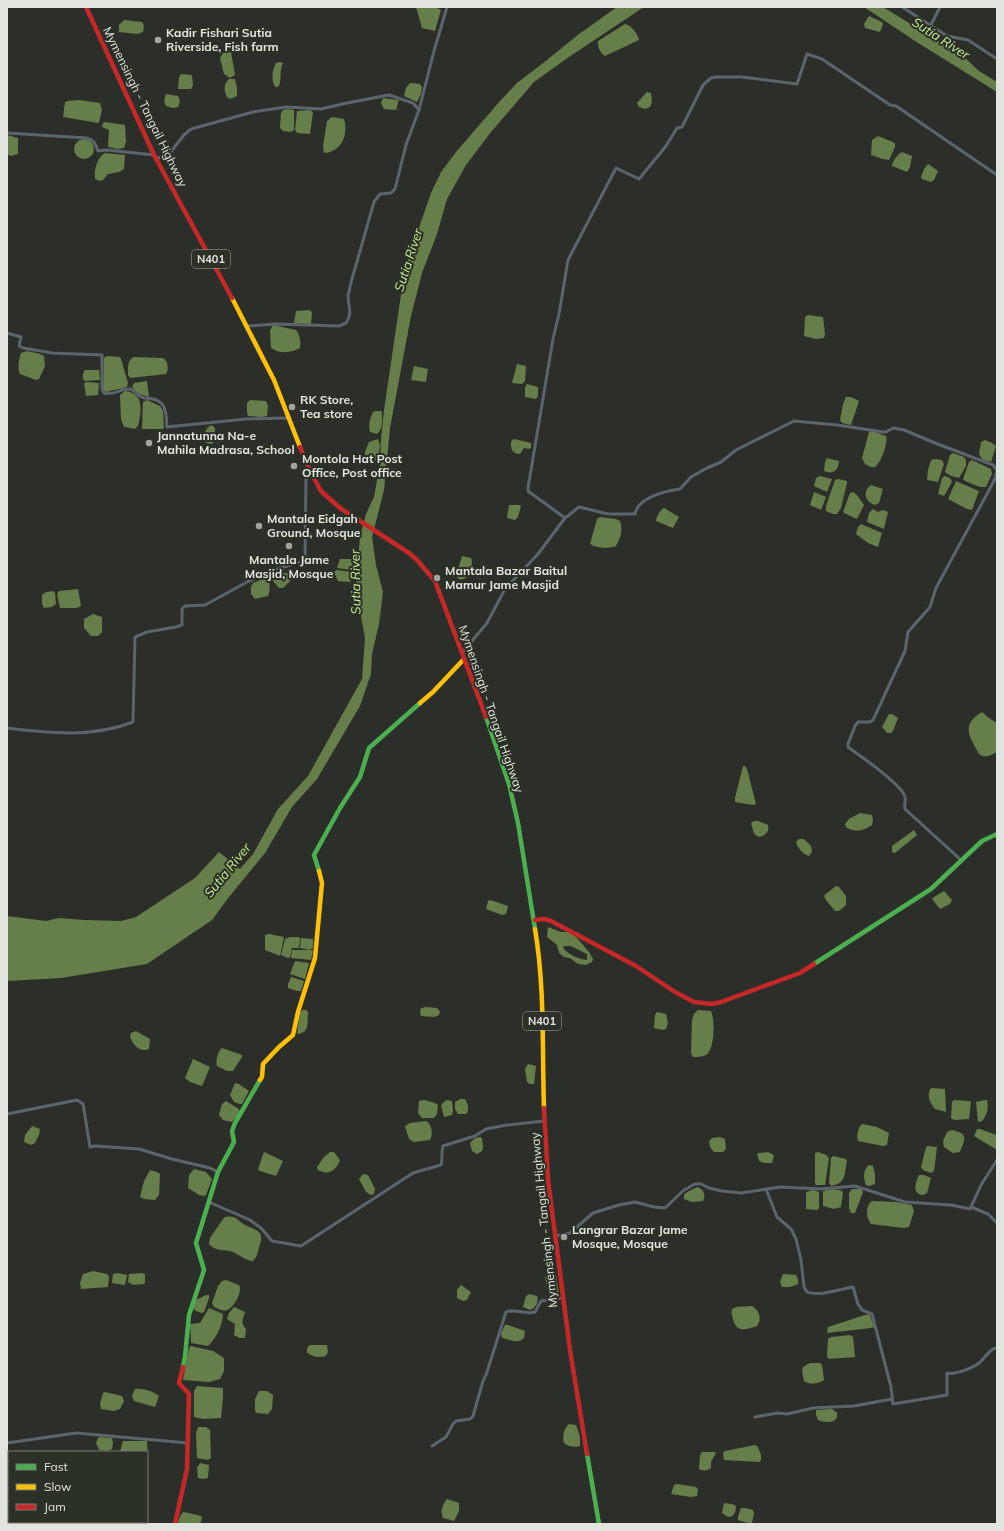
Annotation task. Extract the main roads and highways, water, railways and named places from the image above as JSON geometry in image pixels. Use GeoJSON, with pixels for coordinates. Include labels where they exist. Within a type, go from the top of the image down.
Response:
{"type":"FeatureCollection","features":[{"type":"Feature","properties":{"kind":"main road","name":"Mymensingh - Tangail Highway"},"geometry":{"type":"LineString","coordinates":[[86,7],[155,157],[247,326],[274,380],[310,471],[321,491],[340,508],[400,546],[417,560],[434,581],[462,653],[509,784],[518,823],[540,957],[543,996],[542,1040],[544,1121],[548,1180],[562,1298],[600,1524]]}},
{"type":"Feature","properties":{"kind":"main road"},"geometry":{"type":"LineString","coordinates":[[175,1524],[187,1469],[188,1443],[189,1394],[179,1384],[185,1357],[189,1315],[204,1270],[196,1243],[218,1172],[234,1142],[232,1131],[235,1123],[262,1077],[263,1064],[293,1035],[298,1012],[315,958],[322,883],[314,856],[340,808],[360,777],[369,748],[433,692],[464,659]]}},
{"type":"Feature","properties":{"kind":"main road"},"geometry":{"type":"LineString","coordinates":[[535,920],[544,919],[551,921],[636,966],[675,992],[694,1002],[712,1004],[800,973],[931,889],[982,841],[997,834]]}},
{"type":"Feature","properties":{"kind":"water"},"geometry":{"type":"Polygon","coordinates":[[[416,7],[435,7],[441,10],[435,31],[422,28],[416,7]]]}},
{"type":"Feature","properties":{"kind":"water","name":"Sutia River"},"geometry":{"type":"Polygon","coordinates":[[[617,7],[644,7],[534,82],[491,132],[466,165],[447,199],[437,234],[422,273],[411,316],[390,428],[384,490],[372,537],[376,565],[383,592],[379,624],[372,654],[371,674],[360,706],[317,779],[292,807],[265,853],[212,920],[147,964],[61,978],[7,981],[7,916],[46,921],[59,918],[121,921],[136,917],[195,878],[219,852],[240,869],[253,854],[278,809],[308,776],[362,679],[365,638],[356,588],[360,537],[366,514],[374,497],[380,463],[384,410],[402,288],[408,259],[431,193],[441,172],[456,152],[517,83],[579,34],[617,7]]]}},
{"type":"Feature","properties":{"kind":"water"},"geometry":{"type":"Polygon","coordinates":[[[864,7],[883,7],[964,57],[979,71],[997,82],[997,92],[915,41],[864,7]]]}},
{"type":"Feature","properties":{"kind":"water"},"geometry":{"type":"Polygon","coordinates":[[[869,16],[882,22],[883,24],[880,32],[865,28],[864,24],[869,16]]]}},
{"type":"Feature","properties":{"kind":"water"},"geometry":{"type":"Polygon","coordinates":[[[124,20],[142,22],[144,26],[143,32],[138,34],[119,32],[119,25],[124,20]]]}},
{"type":"Feature","properties":{"kind":"water"},"geometry":{"type":"Polygon","coordinates":[[[625,24],[634,30],[639,40],[605,56],[599,49],[598,41],[625,24]]]}},
{"type":"Feature","properties":{"kind":"water"},"geometry":{"type":"Polygon","coordinates":[[[231,52],[235,75],[230,78],[224,74],[220,58],[223,53],[231,52]]]}},
{"type":"Feature","properties":{"kind":"water"},"geometry":{"type":"Polygon","coordinates":[[[276,63],[283,63],[281,68],[280,83],[279,86],[275,87],[273,72],[276,63]]]}},
{"type":"Feature","properties":{"kind":"water"},"geometry":{"type":"Polygon","coordinates":[[[181,74],[192,75],[193,85],[191,89],[178,89],[179,77],[181,74]]]}},
{"type":"Feature","properties":{"kind":"water"},"geometry":{"type":"Polygon","coordinates":[[[229,79],[235,79],[237,88],[237,96],[230,99],[227,97],[225,90],[225,85],[229,79]]]}},
{"type":"Feature","properties":{"kind":"water"},"geometry":{"type":"Polygon","coordinates":[[[410,83],[420,84],[422,87],[421,94],[417,102],[404,96],[406,88],[410,83]]]}},
{"type":"Feature","properties":{"kind":"water"},"geometry":{"type":"Polygon","coordinates":[[[647,92],[651,93],[652,102],[650,107],[645,109],[639,107],[637,103],[647,92]]]}},
{"type":"Feature","properties":{"kind":"water"},"geometry":{"type":"Polygon","coordinates":[[[166,94],[178,96],[180,101],[178,107],[173,108],[166,106],[164,101],[166,94]]]}},
{"type":"Feature","properties":{"kind":"water"},"geometry":{"type":"Polygon","coordinates":[[[383,98],[399,100],[396,110],[384,109],[381,103],[383,98]]]}},
{"type":"Feature","properties":{"kind":"water"},"geometry":{"type":"Polygon","coordinates":[[[79,100],[100,103],[102,110],[98,123],[63,117],[65,102],[79,100]]]}},
{"type":"Feature","properties":{"kind":"water"},"geometry":{"type":"Polygon","coordinates":[[[283,110],[294,110],[294,130],[290,132],[283,131],[280,128],[281,113],[283,110]]]}},
{"type":"Feature","properties":{"kind":"water"},"geometry":{"type":"Polygon","coordinates":[[[310,110],[313,112],[310,134],[297,133],[295,130],[297,111],[310,110]]]}},
{"type":"Feature","properties":{"kind":"water"},"geometry":{"type":"Polygon","coordinates":[[[332,117],[344,119],[344,137],[342,142],[335,150],[324,153],[323,146],[327,121],[332,117]]]}},
{"type":"Feature","properties":{"kind":"water"},"geometry":{"type":"Polygon","coordinates":[[[103,123],[125,125],[126,142],[124,148],[118,149],[108,147],[109,130],[102,127],[103,123]]]}},
{"type":"Feature","properties":{"kind":"water"},"geometry":{"type":"Polygon","coordinates":[[[7,135],[18,138],[18,154],[11,156],[7,154],[7,135]]]}},
{"type":"Feature","properties":{"kind":"water"},"geometry":{"type":"Polygon","coordinates":[[[878,136],[895,143],[895,147],[889,160],[871,155],[872,140],[878,136]]]}},
{"type":"Feature","properties":{"kind":"water"},"geometry":{"type":"Polygon","coordinates":[[[84,139],[91,142],[94,149],[91,156],[84,159],[77,156],[74,149],[77,142],[84,139]]]}},
{"type":"Feature","properties":{"kind":"water"},"geometry":{"type":"Polygon","coordinates":[[[902,152],[912,156],[910,167],[907,172],[892,166],[893,162],[902,152]]]}},
{"type":"Feature","properties":{"kind":"water"},"geometry":{"type":"Polygon","coordinates":[[[105,153],[125,155],[124,169],[119,172],[108,174],[103,180],[100,181],[95,179],[95,172],[100,157],[105,153]]]}},
{"type":"Feature","properties":{"kind":"water"},"geometry":{"type":"Polygon","coordinates":[[[928,164],[938,171],[934,180],[931,182],[922,179],[921,177],[928,164]]]}},
{"type":"Feature","properties":{"kind":"water"},"geometry":{"type":"Polygon","coordinates":[[[309,310],[312,312],[311,324],[294,323],[296,311],[309,310]]]}},
{"type":"Feature","properties":{"kind":"water"},"geometry":{"type":"Polygon","coordinates":[[[808,315],[823,317],[824,338],[816,339],[804,336],[805,317],[808,315]]]}},
{"type":"Feature","properties":{"kind":"water"},"geometry":{"type":"Polygon","coordinates":[[[273,325],[296,330],[300,339],[300,348],[286,352],[271,348],[270,331],[273,325]]]}},
{"type":"Feature","properties":{"kind":"water"},"geometry":{"type":"Polygon","coordinates":[[[27,351],[44,356],[45,366],[39,379],[36,380],[20,374],[18,366],[21,353],[27,351]]]}},
{"type":"Feature","properties":{"kind":"water"},"geometry":{"type":"Polygon","coordinates":[[[107,356],[120,357],[128,383],[127,387],[106,392],[103,389],[104,358],[107,356]]]}},
{"type":"Feature","properties":{"kind":"water"},"geometry":{"type":"Polygon","coordinates":[[[134,357],[163,358],[168,365],[168,370],[166,374],[130,378],[128,375],[128,364],[134,357]]]}},
{"type":"Feature","properties":{"kind":"water"},"geometry":{"type":"Polygon","coordinates":[[[517,364],[526,366],[525,381],[522,384],[512,383],[517,364]]]}},
{"type":"Feature","properties":{"kind":"water"},"geometry":{"type":"Polygon","coordinates":[[[414,366],[428,369],[426,382],[411,380],[414,366]]]}},
{"type":"Feature","properties":{"kind":"water"},"geometry":{"type":"Polygon","coordinates":[[[85,370],[99,370],[100,380],[85,381],[83,374],[85,370]]]}},
{"type":"Feature","properties":{"kind":"water"},"geometry":{"type":"Polygon","coordinates":[[[147,381],[149,397],[139,394],[132,387],[134,383],[147,381]]]}},
{"type":"Feature","properties":{"kind":"water"},"geometry":{"type":"Polygon","coordinates":[[[84,383],[99,383],[98,395],[86,396],[84,383]]]}},
{"type":"Feature","properties":{"kind":"water"},"geometry":{"type":"Polygon","coordinates":[[[527,384],[538,387],[538,396],[536,399],[525,397],[525,387],[527,384]]]}},
{"type":"Feature","properties":{"kind":"water"},"geometry":{"type":"Polygon","coordinates":[[[125,391],[136,395],[139,399],[139,421],[138,426],[135,429],[124,427],[121,419],[120,395],[125,391]]]}},
{"type":"Feature","properties":{"kind":"water"},"geometry":{"type":"Polygon","coordinates":[[[846,397],[851,397],[859,401],[851,425],[842,423],[840,420],[846,397]]]}},
{"type":"Feature","properties":{"kind":"water"},"geometry":{"type":"Polygon","coordinates":[[[147,400],[160,406],[163,411],[164,428],[142,429],[143,402],[147,400]]]}},
{"type":"Feature","properties":{"kind":"water"},"geometry":{"type":"Polygon","coordinates":[[[250,400],[266,401],[268,406],[267,416],[248,416],[247,403],[250,400]]]}},
{"type":"Feature","properties":{"kind":"water"},"geometry":{"type":"Polygon","coordinates":[[[382,411],[381,427],[377,434],[370,432],[369,427],[373,412],[382,411]]]}},
{"type":"Feature","properties":{"kind":"water"},"geometry":{"type":"Polygon","coordinates":[[[212,425],[215,428],[215,441],[212,444],[204,441],[204,436],[205,432],[212,425]]]}},
{"type":"Feature","properties":{"kind":"water"},"geometry":{"type":"Polygon","coordinates":[[[872,431],[886,436],[884,453],[875,467],[865,464],[862,458],[869,432],[872,431]]]}},
{"type":"Feature","properties":{"kind":"water"},"geometry":{"type":"Polygon","coordinates":[[[378,439],[380,445],[378,460],[373,462],[365,459],[365,452],[369,442],[378,439]]]}},
{"type":"Feature","properties":{"kind":"water"},"geometry":{"type":"Polygon","coordinates":[[[514,439],[531,443],[531,448],[524,448],[520,454],[515,453],[512,450],[511,445],[512,440],[514,439]]]}},
{"type":"Feature","properties":{"kind":"water"},"geometry":{"type":"Polygon","coordinates":[[[985,440],[996,446],[991,462],[982,459],[979,454],[981,442],[985,440]]]}},
{"type":"Feature","properties":{"kind":"water"},"geometry":{"type":"Polygon","coordinates":[[[953,453],[964,457],[966,460],[966,466],[959,478],[951,476],[945,472],[950,455],[953,453]]]}},
{"type":"Feature","properties":{"kind":"water"},"geometry":{"type":"Polygon","coordinates":[[[827,458],[839,461],[838,467],[835,471],[824,471],[827,458]]]}},
{"type":"Feature","properties":{"kind":"water"},"geometry":{"type":"Polygon","coordinates":[[[931,460],[942,460],[944,464],[938,482],[927,480],[931,460]]]}},
{"type":"Feature","properties":{"kind":"water"},"geometry":{"type":"Polygon","coordinates":[[[972,460],[991,469],[992,474],[986,487],[980,487],[963,479],[969,462],[972,460]]]}},
{"type":"Feature","properties":{"kind":"water"},"geometry":{"type":"Polygon","coordinates":[[[820,476],[832,479],[827,492],[814,486],[816,478],[820,476]]]}},
{"type":"Feature","properties":{"kind":"water"},"geometry":{"type":"Polygon","coordinates":[[[945,476],[950,478],[952,482],[944,496],[938,494],[942,478],[945,476]]]}},
{"type":"Feature","properties":{"kind":"water"},"geometry":{"type":"Polygon","coordinates":[[[838,479],[847,481],[847,483],[841,508],[837,514],[833,514],[826,511],[826,506],[835,480],[838,479]]]}},
{"type":"Feature","properties":{"kind":"water"},"geometry":{"type":"Polygon","coordinates":[[[956,481],[979,491],[972,510],[948,499],[956,481]]]}},
{"type":"Feature","properties":{"kind":"water"},"geometry":{"type":"Polygon","coordinates":[[[871,485],[883,489],[879,503],[875,505],[867,499],[866,496],[866,490],[871,485]]]}},
{"type":"Feature","properties":{"kind":"water"},"geometry":{"type":"Polygon","coordinates":[[[814,492],[826,497],[821,510],[810,505],[814,492]]]}},
{"type":"Feature","properties":{"kind":"water"},"geometry":{"type":"Polygon","coordinates":[[[853,492],[864,505],[857,519],[843,512],[850,493],[853,492]]]}},
{"type":"Feature","properties":{"kind":"water"},"geometry":{"type":"Polygon","coordinates":[[[509,505],[521,506],[518,517],[515,520],[507,518],[509,505]]]}},
{"type":"Feature","properties":{"kind":"water"},"geometry":{"type":"Polygon","coordinates":[[[664,508],[679,517],[673,528],[656,521],[658,514],[664,508]]]}},
{"type":"Feature","properties":{"kind":"water"},"geometry":{"type":"Polygon","coordinates":[[[873,509],[878,512],[883,510],[888,512],[884,529],[867,522],[869,513],[873,509]]]}},
{"type":"Feature","properties":{"kind":"water"},"geometry":{"type":"Polygon","coordinates":[[[600,517],[620,521],[621,534],[616,546],[603,548],[590,544],[597,519],[600,517]]]}},
{"type":"Feature","properties":{"kind":"water"},"geometry":{"type":"Polygon","coordinates":[[[861,524],[882,533],[878,547],[868,543],[856,534],[858,527],[861,524]]]}},
{"type":"Feature","properties":{"kind":"water"},"geometry":{"type":"Polygon","coordinates":[[[462,556],[471,558],[472,565],[468,576],[463,579],[459,579],[456,576],[462,556]]]}},
{"type":"Feature","properties":{"kind":"water"},"geometry":{"type":"Polygon","coordinates":[[[340,559],[351,559],[353,564],[352,570],[337,568],[340,559]]]}},
{"type":"Feature","properties":{"kind":"water"},"geometry":{"type":"Polygon","coordinates":[[[337,570],[351,572],[350,582],[338,581],[334,572],[337,570]]]}},
{"type":"Feature","properties":{"kind":"water"},"geometry":{"type":"Polygon","coordinates":[[[288,573],[291,576],[290,581],[283,588],[279,588],[273,581],[274,579],[279,574],[288,573]]]}},
{"type":"Feature","properties":{"kind":"water"},"geometry":{"type":"Polygon","coordinates":[[[266,578],[270,585],[268,596],[255,599],[251,594],[251,587],[253,583],[266,578]]]}},
{"type":"Feature","properties":{"kind":"water"},"geometry":{"type":"Polygon","coordinates":[[[78,589],[81,606],[77,608],[60,608],[57,594],[59,591],[78,589]]]}},
{"type":"Feature","properties":{"kind":"water"},"geometry":{"type":"Polygon","coordinates":[[[53,591],[55,593],[56,604],[52,607],[44,608],[42,604],[42,595],[46,592],[53,591]]]}},
{"type":"Feature","properties":{"kind":"water"},"geometry":{"type":"Polygon","coordinates":[[[93,614],[102,617],[102,632],[98,636],[91,636],[84,628],[84,619],[93,614]]]}},
{"type":"Feature","properties":{"kind":"water"},"geometry":{"type":"Polygon","coordinates":[[[982,712],[997,723],[997,752],[986,756],[979,754],[969,732],[971,722],[982,712]]]}},
{"type":"Feature","properties":{"kind":"water"},"geometry":{"type":"Polygon","coordinates":[[[889,714],[892,714],[898,718],[893,731],[891,733],[887,733],[882,727],[889,714]]]}},
{"type":"Feature","properties":{"kind":"water"},"geometry":{"type":"Polygon","coordinates":[[[743,766],[747,769],[756,804],[753,805],[735,802],[743,766]]]}},
{"type":"Feature","properties":{"kind":"water"},"geometry":{"type":"Polygon","coordinates":[[[860,813],[872,815],[872,825],[866,829],[856,831],[846,827],[845,824],[849,819],[860,813]]]}},
{"type":"Feature","properties":{"kind":"water"},"geometry":{"type":"Polygon","coordinates":[[[754,821],[768,825],[768,831],[759,837],[754,834],[751,823],[754,821]]]}},
{"type":"Feature","properties":{"kind":"water"},"geometry":{"type":"Polygon","coordinates":[[[914,830],[917,835],[895,853],[892,852],[892,846],[914,830]]]}},
{"type":"Feature","properties":{"kind":"water"},"geometry":{"type":"Polygon","coordinates":[[[799,839],[804,839],[811,846],[812,852],[809,856],[802,852],[798,846],[796,842],[799,839]]]}},
{"type":"Feature","properties":{"kind":"water"},"geometry":{"type":"Polygon","coordinates":[[[836,886],[839,887],[846,896],[846,905],[839,911],[835,911],[824,896],[836,886]]]}},
{"type":"Feature","properties":{"kind":"water"},"geometry":{"type":"Polygon","coordinates":[[[944,891],[952,900],[950,904],[940,909],[932,899],[944,891]]]}},
{"type":"Feature","properties":{"kind":"water"},"geometry":{"type":"Polygon","coordinates":[[[490,900],[508,906],[506,914],[502,915],[486,909],[488,901],[490,900]]]}},
{"type":"Feature","properties":{"kind":"water"},"geometry":{"type":"Polygon","coordinates":[[[548,927],[561,932],[569,932],[577,938],[589,952],[593,959],[592,962],[586,965],[578,964],[570,958],[564,957],[559,953],[557,945],[547,937],[548,927]],[[564,946],[563,948],[568,953],[580,959],[587,960],[587,954],[571,946],[564,946]]]}},
{"type":"Feature","properties":{"kind":"water"},"geometry":{"type":"Polygon","coordinates":[[[269,934],[284,937],[280,956],[265,950],[265,935],[269,934]]]}},
{"type":"Feature","properties":{"kind":"water"},"geometry":{"type":"Polygon","coordinates":[[[290,937],[299,937],[300,939],[299,948],[292,948],[290,957],[288,958],[281,955],[285,939],[290,937]]]}},
{"type":"Feature","properties":{"kind":"water"},"geometry":{"type":"Polygon","coordinates":[[[301,938],[313,939],[313,948],[310,949],[313,951],[311,960],[291,958],[292,950],[310,950],[300,948],[301,938]]]}},
{"type":"Feature","properties":{"kind":"water"},"geometry":{"type":"Polygon","coordinates":[[[295,961],[309,963],[305,979],[290,974],[295,961]]]}},
{"type":"Feature","properties":{"kind":"water"},"geometry":{"type":"Polygon","coordinates":[[[291,977],[304,981],[301,991],[288,988],[291,977]]]}},
{"type":"Feature","properties":{"kind":"water"},"geometry":{"type":"Polygon","coordinates":[[[421,1008],[437,1008],[440,1012],[439,1015],[434,1017],[421,1016],[421,1008]]]}},
{"type":"Feature","properties":{"kind":"water"},"geometry":{"type":"Polygon","coordinates":[[[303,1010],[308,1012],[307,1027],[304,1032],[297,1034],[300,1012],[303,1010]]]}},
{"type":"Feature","properties":{"kind":"water"},"geometry":{"type":"Polygon","coordinates":[[[698,1010],[711,1011],[713,1021],[713,1041],[709,1052],[706,1055],[693,1057],[691,1053],[692,1020],[694,1014],[698,1010]]]}},
{"type":"Feature","properties":{"kind":"water"},"geometry":{"type":"Polygon","coordinates":[[[657,1012],[666,1014],[668,1023],[666,1029],[663,1030],[654,1028],[655,1015],[657,1012]]]}},
{"type":"Feature","properties":{"kind":"water"},"geometry":{"type":"Polygon","coordinates":[[[136,1031],[150,1039],[149,1049],[143,1050],[137,1048],[133,1043],[130,1037],[131,1033],[136,1031]]]}},
{"type":"Feature","properties":{"kind":"water"},"geometry":{"type":"Polygon","coordinates":[[[222,1048],[242,1055],[233,1071],[227,1071],[217,1066],[217,1056],[222,1048]]]}},
{"type":"Feature","properties":{"kind":"water"},"geometry":{"type":"Polygon","coordinates":[[[193,1059],[210,1067],[202,1086],[190,1082],[185,1078],[193,1059]]]}},
{"type":"Feature","properties":{"kind":"water"},"geometry":{"type":"Polygon","coordinates":[[[528,1064],[536,1066],[534,1084],[527,1082],[525,1069],[528,1064]]]}},
{"type":"Feature","properties":{"kind":"water"},"geometry":{"type":"Polygon","coordinates":[[[235,1083],[249,1091],[242,1104],[234,1102],[230,1095],[235,1083]]]}},
{"type":"Feature","properties":{"kind":"water"},"geometry":{"type":"Polygon","coordinates":[[[931,1088],[945,1089],[946,1112],[935,1109],[929,1099],[931,1088]]]}},
{"type":"Feature","properties":{"kind":"water"},"geometry":{"type":"Polygon","coordinates":[[[460,1099],[465,1099],[468,1105],[468,1111],[466,1114],[458,1114],[455,1109],[455,1102],[460,1099]]]}},
{"type":"Feature","properties":{"kind":"water"},"geometry":{"type":"Polygon","coordinates":[[[424,1100],[438,1105],[437,1114],[434,1118],[422,1118],[418,1113],[419,1101],[424,1100]]]}},
{"type":"Feature","properties":{"kind":"water"},"geometry":{"type":"Polygon","coordinates":[[[446,1100],[452,1101],[453,1111],[452,1115],[444,1117],[441,1105],[446,1100]]]}},
{"type":"Feature","properties":{"kind":"water"},"geometry":{"type":"Polygon","coordinates":[[[954,1100],[971,1102],[969,1119],[954,1120],[951,1118],[952,1102],[954,1100]]]}},
{"type":"Feature","properties":{"kind":"water"},"geometry":{"type":"Polygon","coordinates":[[[987,1100],[988,1108],[984,1119],[978,1122],[976,1102],[987,1100]]]}},
{"type":"Feature","properties":{"kind":"water"},"geometry":{"type":"Polygon","coordinates":[[[226,1101],[239,1109],[239,1113],[232,1122],[223,1120],[219,1115],[222,1104],[226,1101]]]}},
{"type":"Feature","properties":{"kind":"water"},"geometry":{"type":"Polygon","coordinates":[[[428,1122],[431,1129],[432,1136],[430,1140],[414,1142],[409,1139],[405,1126],[410,1123],[428,1122]]]}},
{"type":"Feature","properties":{"kind":"water"},"geometry":{"type":"Polygon","coordinates":[[[862,1124],[877,1127],[889,1133],[887,1145],[883,1146],[858,1141],[857,1137],[859,1127],[862,1124]]]}},
{"type":"Feature","properties":{"kind":"water"},"geometry":{"type":"Polygon","coordinates":[[[32,1126],[40,1129],[35,1143],[31,1145],[24,1142],[25,1135],[32,1126]]]}},
{"type":"Feature","properties":{"kind":"water"},"geometry":{"type":"Polygon","coordinates":[[[977,1129],[997,1135],[997,1150],[974,1136],[977,1129]]]}},
{"type":"Feature","properties":{"kind":"water"},"geometry":{"type":"Polygon","coordinates":[[[952,1130],[961,1133],[964,1137],[964,1143],[960,1152],[953,1153],[944,1147],[943,1141],[947,1132],[952,1130]]]}},
{"type":"Feature","properties":{"kind":"water"},"geometry":{"type":"Polygon","coordinates":[[[720,1137],[725,1139],[726,1149],[723,1152],[714,1152],[710,1147],[709,1141],[712,1138],[720,1137]]]}},
{"type":"Feature","properties":{"kind":"water"},"geometry":{"type":"Polygon","coordinates":[[[475,1138],[482,1138],[483,1147],[482,1151],[477,1154],[472,1151],[470,1143],[475,1138]]]}},
{"type":"Feature","properties":{"kind":"water"},"geometry":{"type":"Polygon","coordinates":[[[927,1146],[937,1147],[934,1171],[931,1173],[923,1170],[921,1167],[927,1146]]]}},
{"type":"Feature","properties":{"kind":"water"},"geometry":{"type":"Polygon","coordinates":[[[264,1152],[283,1161],[276,1176],[258,1169],[264,1152]]]}},
{"type":"Feature","properties":{"kind":"water"},"geometry":{"type":"Polygon","coordinates":[[[330,1152],[334,1152],[340,1160],[337,1167],[329,1172],[322,1172],[318,1170],[317,1167],[324,1157],[330,1152]]]}},
{"type":"Feature","properties":{"kind":"water"},"geometry":{"type":"Polygon","coordinates":[[[768,1152],[774,1155],[772,1163],[764,1163],[759,1161],[757,1154],[768,1152]]]}},
{"type":"Feature","properties":{"kind":"water"},"geometry":{"type":"Polygon","coordinates":[[[818,1152],[829,1158],[825,1185],[816,1185],[815,1183],[815,1153],[818,1152]]]}},
{"type":"Feature","properties":{"kind":"water"},"geometry":{"type":"Polygon","coordinates":[[[833,1156],[846,1159],[847,1161],[844,1177],[840,1183],[831,1186],[829,1183],[831,1158],[833,1156]]]}},
{"type":"Feature","properties":{"kind":"water"},"geometry":{"type":"Polygon","coordinates":[[[869,1165],[873,1166],[875,1184],[869,1186],[866,1185],[864,1177],[866,1169],[869,1165]]]}},
{"type":"Feature","properties":{"kind":"water"},"geometry":{"type":"Polygon","coordinates":[[[194,1169],[206,1172],[212,1179],[205,1196],[199,1195],[188,1188],[189,1175],[194,1169]]]}},
{"type":"Feature","properties":{"kind":"water"},"geometry":{"type":"Polygon","coordinates":[[[150,1170],[160,1174],[159,1195],[155,1200],[140,1197],[144,1181],[150,1170]]]}},
{"type":"Feature","properties":{"kind":"water"},"geometry":{"type":"Polygon","coordinates":[[[363,1174],[368,1175],[375,1189],[374,1194],[371,1195],[366,1192],[359,1179],[363,1174]]]}},
{"type":"Feature","properties":{"kind":"water"},"geometry":{"type":"Polygon","coordinates":[[[919,1175],[924,1175],[931,1178],[927,1193],[923,1195],[917,1193],[915,1188],[919,1175]]]}},
{"type":"Feature","properties":{"kind":"water"},"geometry":{"type":"Polygon","coordinates":[[[697,1187],[704,1192],[703,1201],[692,1202],[684,1199],[684,1195],[687,1192],[697,1187]]]}},
{"type":"Feature","properties":{"kind":"water"},"geometry":{"type":"Polygon","coordinates":[[[832,1189],[843,1192],[841,1207],[834,1209],[823,1206],[823,1191],[832,1189]]]}},
{"type":"Feature","properties":{"kind":"water"},"geometry":{"type":"Polygon","coordinates":[[[852,1189],[861,1189],[863,1192],[855,1213],[851,1213],[849,1208],[849,1193],[852,1189]]]}},
{"type":"Feature","properties":{"kind":"water"},"geometry":{"type":"Polygon","coordinates":[[[813,1190],[819,1192],[819,1208],[817,1210],[806,1209],[806,1192],[813,1190]]]}},
{"type":"Feature","properties":{"kind":"water"},"geometry":{"type":"Polygon","coordinates":[[[872,1201],[896,1202],[912,1205],[914,1211],[909,1227],[904,1228],[871,1224],[868,1219],[867,1209],[872,1201]]]}},
{"type":"Feature","properties":{"kind":"water"},"geometry":{"type":"Polygon","coordinates":[[[225,1217],[234,1218],[257,1230],[261,1235],[258,1253],[253,1261],[245,1259],[230,1251],[214,1248],[209,1244],[210,1238],[225,1217]]]}},
{"type":"Feature","properties":{"kind":"water"},"geometry":{"type":"Polygon","coordinates":[[[93,1271],[107,1274],[109,1277],[108,1287],[81,1289],[80,1283],[83,1274],[93,1271]]]}},
{"type":"Feature","properties":{"kind":"water"},"geometry":{"type":"Polygon","coordinates":[[[118,1273],[127,1275],[125,1285],[112,1283],[113,1274],[118,1273]]]}},
{"type":"Feature","properties":{"kind":"water"},"geometry":{"type":"Polygon","coordinates":[[[548,1273],[556,1275],[559,1294],[556,1298],[550,1297],[545,1277],[548,1273]]]}},
{"type":"Feature","properties":{"kind":"water"},"geometry":{"type":"Polygon","coordinates":[[[129,1274],[145,1274],[144,1284],[133,1285],[128,1282],[129,1274]]]}},
{"type":"Feature","properties":{"kind":"water"},"geometry":{"type":"Polygon","coordinates":[[[783,1274],[796,1275],[798,1284],[790,1287],[782,1287],[780,1282],[783,1274]]]}},
{"type":"Feature","properties":{"kind":"water"},"geometry":{"type":"Polygon","coordinates":[[[226,1280],[239,1285],[240,1291],[237,1299],[230,1309],[224,1311],[214,1307],[212,1303],[218,1286],[222,1281],[226,1280]]]}},
{"type":"Feature","properties":{"kind":"water"},"geometry":{"type":"Polygon","coordinates":[[[461,1285],[471,1292],[467,1300],[463,1301],[457,1298],[457,1290],[461,1285]]]}},
{"type":"Feature","properties":{"kind":"water"},"geometry":{"type":"Polygon","coordinates":[[[529,1294],[537,1296],[538,1298],[535,1306],[530,1310],[523,1307],[526,1296],[529,1294]]]}},
{"type":"Feature","properties":{"kind":"water"},"geometry":{"type":"Polygon","coordinates":[[[209,1295],[209,1298],[204,1312],[202,1313],[196,1311],[193,1308],[196,1300],[209,1295]]]}},
{"type":"Feature","properties":{"kind":"water"},"geometry":{"type":"Polygon","coordinates":[[[752,1306],[755,1308],[760,1318],[757,1326],[749,1329],[736,1327],[732,1309],[736,1307],[752,1306]]]}},
{"type":"Feature","properties":{"kind":"water"},"geometry":{"type":"Polygon","coordinates":[[[234,1307],[245,1312],[242,1321],[246,1329],[245,1338],[240,1338],[234,1335],[235,1324],[227,1319],[229,1313],[234,1307]]]}},
{"type":"Feature","properties":{"kind":"water"},"geometry":{"type":"Polygon","coordinates":[[[209,1308],[223,1314],[222,1322],[214,1339],[208,1346],[191,1343],[190,1324],[200,1323],[209,1308]]]}},
{"type":"Feature","properties":{"kind":"water"},"geometry":{"type":"Polygon","coordinates":[[[868,1314],[870,1315],[874,1327],[827,1333],[828,1327],[868,1314]]]}},
{"type":"Feature","properties":{"kind":"water"},"geometry":{"type":"Polygon","coordinates":[[[505,1325],[525,1331],[524,1338],[517,1341],[502,1338],[501,1333],[505,1325]]]}},
{"type":"Feature","properties":{"kind":"water"},"geometry":{"type":"Polygon","coordinates":[[[850,1335],[853,1337],[855,1357],[829,1359],[827,1357],[828,1339],[831,1337],[850,1335]]]}},
{"type":"Feature","properties":{"kind":"water"},"geometry":{"type":"Polygon","coordinates":[[[310,1345],[327,1345],[328,1352],[326,1356],[316,1357],[309,1354],[307,1352],[307,1348],[310,1345]]]}},
{"type":"Feature","properties":{"kind":"water"},"geometry":{"type":"Polygon","coordinates":[[[191,1346],[213,1351],[224,1358],[224,1371],[220,1379],[209,1382],[183,1380],[189,1348],[191,1346]]]}},
{"type":"Feature","properties":{"kind":"water"},"geometry":{"type":"Polygon","coordinates":[[[810,1363],[820,1363],[822,1365],[824,1380],[814,1384],[804,1381],[802,1371],[803,1367],[810,1363]]]}},
{"type":"Feature","properties":{"kind":"water"},"geometry":{"type":"Polygon","coordinates":[[[197,1386],[223,1388],[221,1418],[203,1419],[194,1417],[194,1391],[197,1386]]]}},
{"type":"Feature","properties":{"kind":"water"},"geometry":{"type":"Polygon","coordinates":[[[135,1389],[147,1390],[159,1396],[155,1407],[134,1401],[132,1396],[135,1389]]]}},
{"type":"Feature","properties":{"kind":"water"},"geometry":{"type":"Polygon","coordinates":[[[259,1391],[267,1391],[273,1395],[272,1409],[268,1414],[257,1413],[255,1411],[255,1399],[259,1391]]]}},
{"type":"Feature","properties":{"kind":"water"},"geometry":{"type":"Polygon","coordinates":[[[105,1392],[122,1396],[124,1401],[120,1409],[114,1411],[101,1409],[100,1404],[103,1393],[105,1392]]]}},
{"type":"Feature","properties":{"kind":"water"},"geometry":{"type":"Polygon","coordinates":[[[832,1409],[837,1413],[837,1417],[834,1421],[824,1422],[818,1420],[816,1410],[832,1409]]]}},
{"type":"Feature","properties":{"kind":"water"},"geometry":{"type":"Polygon","coordinates":[[[569,1424],[576,1425],[580,1437],[580,1446],[576,1447],[564,1443],[564,1432],[569,1424]]]}},
{"type":"Feature","properties":{"kind":"water"},"geometry":{"type":"Polygon","coordinates":[[[198,1427],[206,1427],[210,1430],[211,1458],[208,1460],[197,1458],[196,1433],[198,1427]]]}},
{"type":"Feature","properties":{"kind":"water"},"geometry":{"type":"Polygon","coordinates":[[[100,1437],[112,1438],[112,1449],[107,1451],[99,1450],[96,1443],[100,1437]]]}},
{"type":"Feature","properties":{"kind":"water"},"geometry":{"type":"Polygon","coordinates":[[[123,1441],[147,1441],[148,1451],[120,1451],[123,1441]]]}},
{"type":"Feature","properties":{"kind":"water"},"geometry":{"type":"Polygon","coordinates":[[[755,1445],[758,1447],[761,1455],[761,1460],[759,1462],[724,1460],[723,1453],[725,1451],[755,1445]]]}},
{"type":"Feature","properties":{"kind":"water"},"geometry":{"type":"Polygon","coordinates":[[[702,1452],[716,1453],[711,1462],[711,1468],[708,1470],[699,1469],[700,1455],[702,1452]]]}},
{"type":"Feature","properties":{"kind":"water"},"geometry":{"type":"Polygon","coordinates":[[[200,1463],[209,1465],[208,1478],[198,1478],[197,1468],[200,1463]]]}},
{"type":"Feature","properties":{"kind":"water"},"geometry":{"type":"Polygon","coordinates":[[[677,1484],[696,1487],[698,1489],[697,1496],[691,1497],[671,1494],[674,1485],[677,1484]]]}},
{"type":"Feature","properties":{"kind":"water"},"geometry":{"type":"Polygon","coordinates":[[[447,1499],[459,1503],[459,1511],[454,1521],[443,1518],[442,1508],[447,1499]]]}},
{"type":"Feature","properties":{"kind":"water"},"geometry":{"type":"Polygon","coordinates":[[[724,1503],[736,1506],[735,1512],[732,1516],[728,1517],[722,1513],[724,1503]]]}},
{"type":"Feature","properties":{"kind":"water"},"geometry":{"type":"Polygon","coordinates":[[[741,1508],[753,1510],[754,1513],[752,1523],[738,1520],[741,1508]]]}},
{"type":"Feature","properties":{"kind":"water"},"geometry":{"type":"Polygon","coordinates":[[[184,1512],[201,1516],[202,1518],[200,1524],[179,1524],[178,1521],[184,1512]]]}},
{"type":"Feature","properties":{"kind":"place","name":"Kadir Fishari Sutia Riverside, Fish farm"},"geometry":{"type":"Point","coordinates":[158,40]}},
{"type":"Feature","properties":{"kind":"place","name":"RK Store, Tea store"},"geometry":{"type":"Point","coordinates":[292,407]}},
{"type":"Feature","properties":{"kind":"place","name":"Jannatunna Na-e Mahila Madrasa, School"},"geometry":{"type":"Point","coordinates":[149,443]}},
{"type":"Feature","properties":{"kind":"place","name":"Montola Hat Post Office, Post office"},"geometry":{"type":"Point","coordinates":[294,466]}},
{"type":"Feature","properties":{"kind":"place","name":"Mantala Eidgah Ground, Mosque"},"geometry":{"type":"Point","coordinates":[259,526]}},
{"type":"Feature","properties":{"kind":"place","name":"Mantala Jame Masjid, Mosque"},"geometry":{"type":"Point","coordinates":[289,546]}},
{"type":"Feature","properties":{"kind":"place","name":"Mantala Bazar Baitul Mamur Jame Masjid"},"geometry":{"type":"Point","coordinates":[437,578]}},
{"type":"Feature","properties":{"kind":"place","name":"Langrar Bazar Jame Mosque, Mosque"},"geometry":{"type":"Point","coordinates":[564,1237]}}]}
